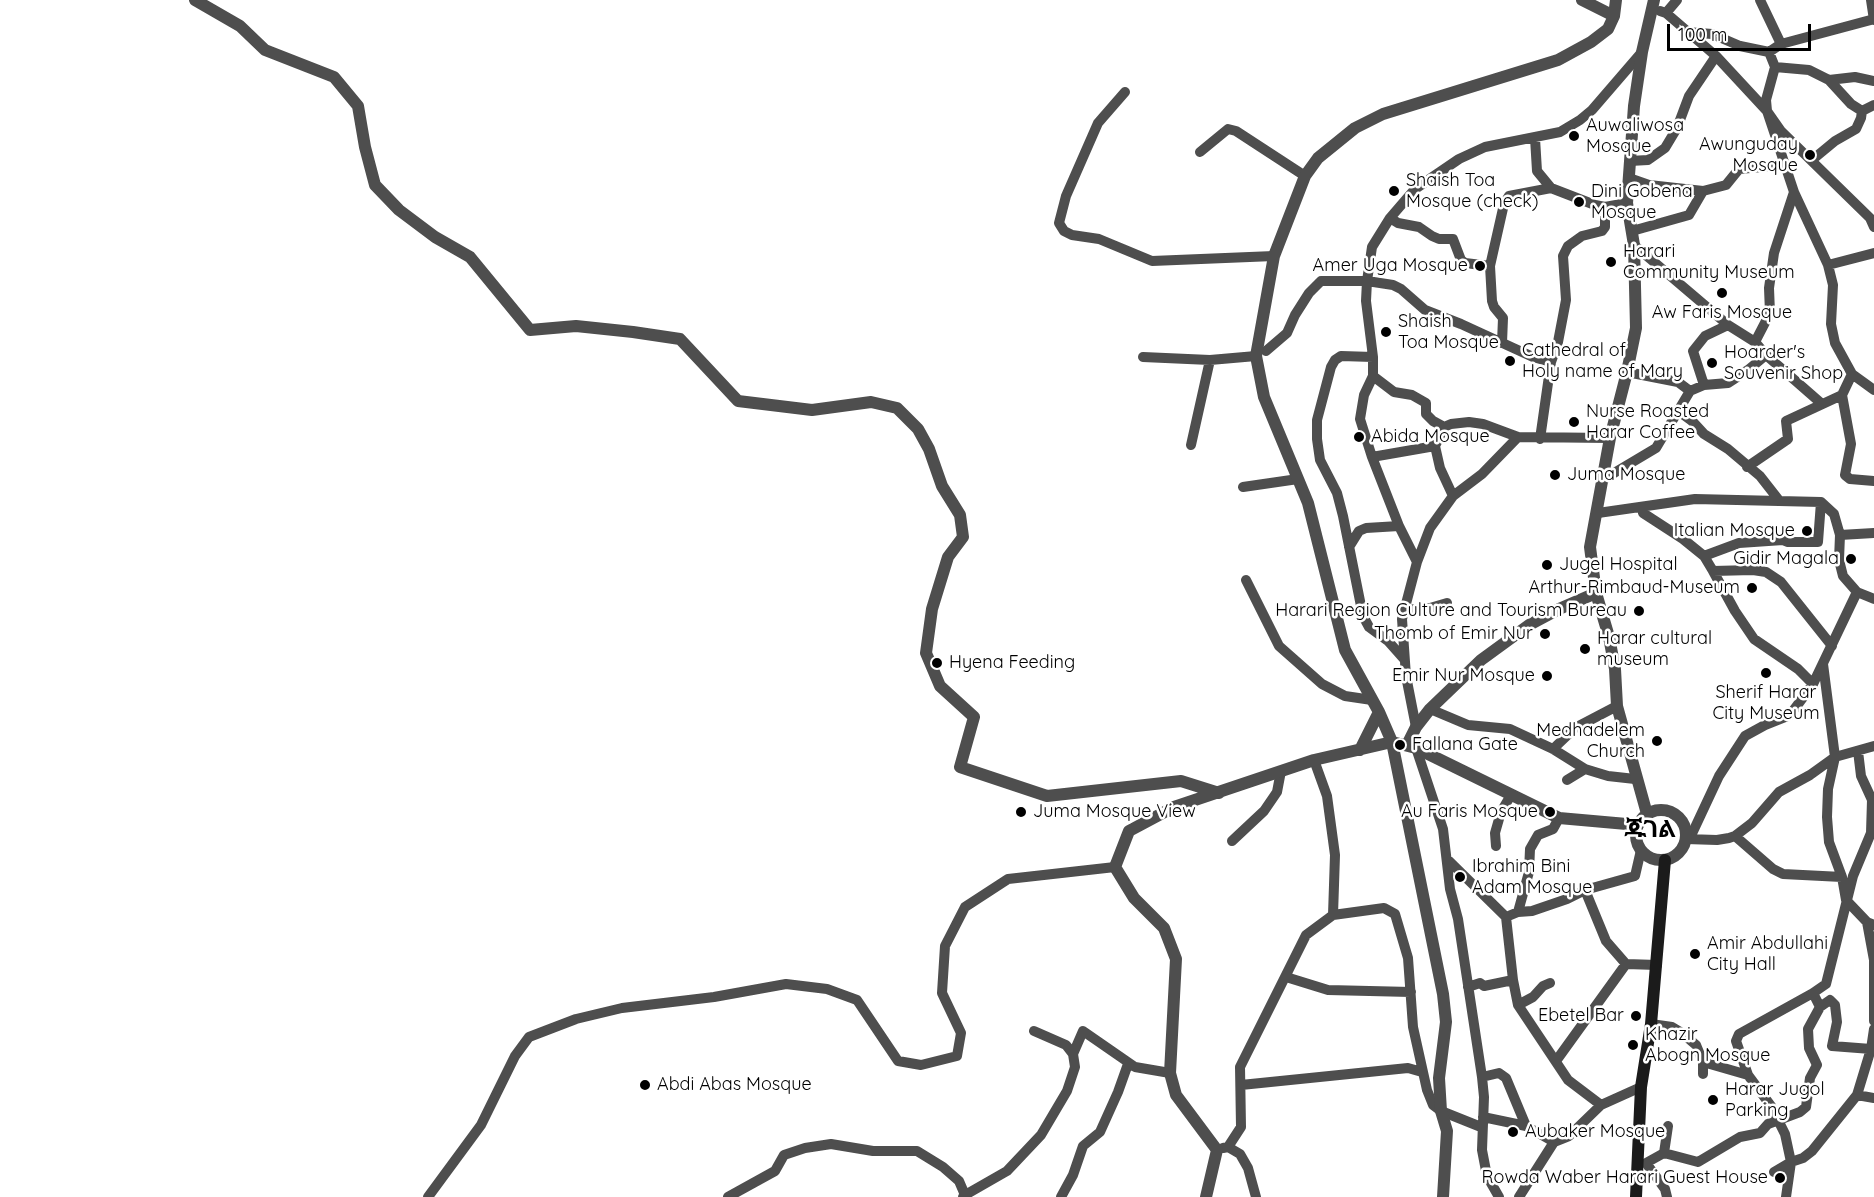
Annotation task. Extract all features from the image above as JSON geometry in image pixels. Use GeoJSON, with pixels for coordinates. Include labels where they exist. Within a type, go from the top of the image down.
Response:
{"type":"FeatureCollection","features":[{"type":"Feature","properties":{"kind":"main road"},"geometry":{"type":"LineString","coordinates":[[1636,1197],[1641,1087],[1651,1024],[1665,860]]}},
{"type":"Feature","properties":{"kind":"street"},"geometry":{"type":"LineString","coordinates":[[195,0],[240,26],[265,50],[334,77],[358,106],[375,185],[399,210],[435,237],[470,257],[530,330],[576,326],[680,339],[738,400],[812,410],[871,402],[897,408],[918,429],[929,449],[942,486],[960,515],[963,537],[948,557],[932,609],[926,653],[940,686],[974,717],[960,767],[1047,796],[1181,781],[1219,793]]}},
{"type":"Feature","properties":{"kind":"street"},"geometry":{"type":"LineString","coordinates":[[1582,0],[1614,16]]}},
{"type":"Feature","properties":{"kind":"street"},"geometry":{"type":"LineString","coordinates":[[1443,1197],[1447,1131],[1441,1111],[1439,1078],[1446,1022],[1443,994],[1392,742],[1379,712],[1345,650],[1308,503],[1264,397],[1261,354],[1274,256],[1305,176],[1318,158],[1355,128],[1383,114],[1558,60],[1591,42],[1608,29],[1614,16],[1616,0]]}},
{"type":"Feature","properties":{"kind":"street"},"geometry":{"type":"LineString","coordinates":[[1666,13],[1677,0]]}},
{"type":"Feature","properties":{"kind":"street"},"geometry":{"type":"LineString","coordinates":[[1760,0],[1781,44]]}},
{"type":"Feature","properties":{"kind":"street"},"geometry":{"type":"LineString","coordinates":[[1687,32],[1712,34],[1740,46],[1769,52],[1781,44],[1874,19],[1871,0]]}},
{"type":"Feature","properties":{"kind":"street"},"geometry":{"type":"LineString","coordinates":[[1647,814],[1635,779],[1617,706],[1615,669],[1609,637],[1596,593],[1590,547],[1610,438],[1636,328],[1634,245],[1627,203],[1634,106],[1642,52],[1654,4],[1716,56],[1767,111],[1781,131],[1873,219]]}},
{"type":"Feature","properties":{"kind":"street"},"geometry":{"type":"LineString","coordinates":[[1417,562],[1399,526],[1360,419],[1364,395],[1373,376],[1366,301],[1372,247],[1390,218],[1415,189],[1459,159],[1485,147],[1560,132],[1580,120],[1592,110],[1642,52]]}},
{"type":"Feature","properties":{"kind":"street"},"geometry":{"type":"LineString","coordinates":[[1769,52],[1775,67],[1766,100],[1767,111],[1794,192],[1828,265],[1833,285],[1831,324],[1835,343],[1852,374],[1874,390]]}},
{"type":"Feature","properties":{"kind":"street"},"geometry":{"type":"LineString","coordinates":[[1630,161],[1648,160],[1665,148],[1677,128],[1689,96],[1716,56]]}},
{"type":"Feature","properties":{"kind":"street"},"geometry":{"type":"LineString","coordinates":[[1775,67],[1809,70],[1829,80],[1851,104],[1862,111]]}},
{"type":"Feature","properties":{"kind":"street"},"geometry":{"type":"LineString","coordinates":[[1829,80],[1855,77],[1874,81]]}},
{"type":"Feature","properties":{"kind":"street"},"geometry":{"type":"LineString","coordinates":[[1125,92],[1098,123],[1066,195],[1059,223],[1064,231],[1072,235],[1099,239],[1152,261],[1274,256]]}},
{"type":"Feature","properties":{"kind":"street"},"geometry":{"type":"LineString","coordinates":[[1862,111],[1874,105]]}},
{"type":"Feature","properties":{"kind":"street"},"geometry":{"type":"LineString","coordinates":[[1812,160],[1835,141],[1856,129],[1862,111]]}},
{"type":"Feature","properties":{"kind":"street"},"geometry":{"type":"LineString","coordinates":[[1200,152],[1228,129],[1236,131],[1305,176]]}},
{"type":"Feature","properties":{"kind":"street"},"geometry":{"type":"LineString","coordinates":[[1535,138],[1537,171],[1551,189]]}},
{"type":"Feature","properties":{"kind":"street"},"geometry":{"type":"LineString","coordinates":[[1629,178],[1649,185],[1703,191],[1726,185],[1739,169],[1785,165]]}},
{"type":"Feature","properties":{"kind":"street"},"geometry":{"type":"LineString","coordinates":[[1502,343],[1503,318],[1492,301],[1490,266],[1503,204],[1509,196],[1551,189],[1605,207],[1627,203]]}},
{"type":"Feature","properties":{"kind":"street"},"geometry":{"type":"LineString","coordinates":[[1632,231],[1689,215],[1703,191]]}},
{"type":"Feature","properties":{"kind":"street"},"geometry":{"type":"LineString","coordinates":[[1755,342],[1770,313],[1769,288],[1774,253],[1794,192]]}},
{"type":"Feature","properties":{"kind":"street"},"geometry":{"type":"LineString","coordinates":[[1540,439],[1551,362],[1558,342],[1566,300],[1563,256],[1568,246],[1582,236],[1602,231],[1605,227],[1605,207]]}},
{"type":"Feature","properties":{"kind":"street"},"geometry":{"type":"LineString","coordinates":[[1390,218],[1398,223],[1419,227],[1432,236],[1453,239],[1461,260],[1466,263],[1490,266]]}},
{"type":"Feature","properties":{"kind":"street"},"geometry":{"type":"LineString","coordinates":[[1634,245],[1728,325],[1755,342],[1766,356],[1822,404]]}},
{"type":"Feature","properties":{"kind":"street"},"geometry":{"type":"LineString","coordinates":[[1828,265],[1874,253]]}},
{"type":"Feature","properties":{"kind":"street"},"geometry":{"type":"LineString","coordinates":[[1143,357],[1210,360],[1261,354],[1287,333],[1294,315],[1309,293],[1321,281],[1367,281],[1393,285],[1425,310],[1533,357],[1551,362]]}},
{"type":"Feature","properties":{"kind":"street"},"geometry":{"type":"LineString","coordinates":[[1704,385],[1693,351],[1705,336],[1728,325]]}},
{"type":"Feature","properties":{"kind":"street"},"geometry":{"type":"LineString","coordinates":[[1373,357],[1341,356],[1335,360],[1331,367],[1317,420],[1317,439],[1320,460],[1337,493],[1366,622],[1404,659]]}},
{"type":"Feature","properties":{"kind":"street"},"geometry":{"type":"LineString","coordinates":[[1604,479],[1656,448],[1690,391],[1704,385],[1728,383],[1766,356]]}},
{"type":"Feature","properties":{"kind":"street"},"geometry":{"type":"LineString","coordinates":[[1191,445],[1210,360]]}},
{"type":"Feature","properties":{"kind":"street"},"geometry":{"type":"LineString","coordinates":[[1627,372],[1678,382],[1690,391]]}},
{"type":"Feature","properties":{"kind":"street"},"geometry":{"type":"LineString","coordinates":[[1852,374],[1842,395],[1851,444],[1845,476],[1850,479],[1874,482]]}},
{"type":"Feature","properties":{"kind":"street"},"geometry":{"type":"LineString","coordinates":[[1373,376],[1394,392],[1412,395],[1426,403],[1426,414],[1444,428]]}},
{"type":"Feature","properties":{"kind":"street"},"geometry":{"type":"LineString","coordinates":[[1748,467],[1788,439],[1786,421],[1842,395]]}},
{"type":"Feature","properties":{"kind":"street"},"geometry":{"type":"LineString","coordinates":[[1677,410],[1704,434],[1728,449],[1760,476],[1778,500]]}},
{"type":"Feature","properties":{"kind":"street"},"geometry":{"type":"LineString","coordinates":[[1453,496],[1440,468],[1435,446],[1444,428],[1451,424],[1468,422],[1483,424],[1518,437],[1540,439],[1610,438]]}},
{"type":"Feature","properties":{"kind":"street"},"geometry":{"type":"LineString","coordinates":[[1499,1197],[1487,1176],[1482,1150],[1482,1077],[1458,919],[1450,889],[1443,829],[1412,747],[1416,727],[1404,659],[1402,619],[1417,562],[1430,528],[1453,496],[1482,474],[1518,437]]}},
{"type":"Feature","properties":{"kind":"street"},"geometry":{"type":"LineString","coordinates":[[1372,457],[1435,446]]}},
{"type":"Feature","properties":{"kind":"street"},"geometry":{"type":"LineString","coordinates":[[1244,487],[1298,479]]}},
{"type":"Feature","properties":{"kind":"street"},"geometry":{"type":"LineString","coordinates":[[1598,513],[1695,499],[1821,502],[1834,514],[1840,535],[1839,560],[1843,576],[1857,592],[1874,599]]}},
{"type":"Feature","properties":{"kind":"street"},"geometry":{"type":"LineString","coordinates":[[1704,556],[1739,543],[1784,540],[1818,542],[1821,502]]}},
{"type":"Feature","properties":{"kind":"street"},"geometry":{"type":"LineString","coordinates":[[1643,513],[1704,556],[1735,611],[1754,639],[1798,669],[1813,684]]}},
{"type":"Feature","properties":{"kind":"street"},"geometry":{"type":"LineString","coordinates":[[1348,547],[1359,531],[1366,528],[1399,526]]}},
{"type":"Feature","properties":{"kind":"street"},"geometry":{"type":"LineString","coordinates":[[1840,535],[1874,533]]}},
{"type":"Feature","properties":{"kind":"street"},"geometry":{"type":"LineString","coordinates":[[1713,571],[1766,572],[1781,582],[1832,646]]}},
{"type":"Feature","properties":{"kind":"street"},"geometry":{"type":"LineString","coordinates":[[1246,580],[1279,646],[1322,684],[1345,696],[1372,700]]}},
{"type":"Feature","properties":{"kind":"street"},"geometry":{"type":"LineString","coordinates":[[1688,839],[1683,823],[1671,812],[1654,811],[1647,814],[1638,825],[1636,838],[1641,850],[1652,858],[1665,860],[1679,853],[1688,839],[1704,811],[1719,776],[1745,736],[1790,715],[1813,684],[1857,592]]}},
{"type":"Feature","properties":{"kind":"street"},"geometry":{"type":"LineString","coordinates":[[1416,727],[1430,709],[1481,660],[1529,625],[1596,593]]}},
{"type":"Feature","properties":{"kind":"street"},"geometry":{"type":"LineString","coordinates":[[1405,610],[1430,608],[1447,603]]}},
{"type":"Feature","properties":{"kind":"street"},"geometry":{"type":"LineString","coordinates":[[1823,664],[1835,757],[1828,789],[1829,842],[1842,877],[1846,900],[1870,923],[1874,960],[1874,1021]]}},
{"type":"Feature","properties":{"kind":"street"},"geometry":{"type":"LineString","coordinates":[[1553,749],[1575,728],[1617,706]]}},
{"type":"Feature","properties":{"kind":"street"},"geometry":{"type":"LineString","coordinates":[[1430,709],[1468,725],[1510,729],[1553,749],[1585,769],[1608,776],[1635,779]]}},
{"type":"Feature","properties":{"kind":"street"},"geometry":{"type":"LineString","coordinates":[[1360,750],[1379,712]]}},
{"type":"Feature","properties":{"kind":"street"},"geometry":{"type":"LineString","coordinates":[[1115,867],[1129,831],[1174,807],[1314,760],[1392,742],[1412,747],[1559,818],[1638,825]]}},
{"type":"Feature","properties":{"kind":"street"},"geometry":{"type":"LineString","coordinates":[[1688,839],[1717,840],[1735,836],[1752,823],[1779,792],[1810,775],[1835,757],[1874,746]]}},
{"type":"Feature","properties":{"kind":"street"},"geometry":{"type":"LineString","coordinates":[[1786,1197],[1791,1162],[1785,1134],[1772,1106],[1748,1074],[1736,1041],[1739,1034],[1826,984],[1853,876],[1872,834],[1872,792],[1861,776],[1858,751]]}},
{"type":"Feature","properties":{"kind":"street"},"geometry":{"type":"LineString","coordinates":[[1314,760],[1327,796],[1335,855],[1334,915]]}},
{"type":"Feature","properties":{"kind":"street"},"geometry":{"type":"LineString","coordinates":[[1567,780],[1585,769]]}},
{"type":"Feature","properties":{"kind":"street"},"geometry":{"type":"LineString","coordinates":[[1232,841],[1264,811],[1277,792],[1281,771]]}},
{"type":"Feature","properties":{"kind":"street"},"geometry":{"type":"LineString","coordinates":[[1496,846],[1495,833],[1501,812],[1511,795]]}},
{"type":"Feature","properties":{"kind":"street"},"geometry":{"type":"LineString","coordinates":[[1518,912],[1529,872],[1530,849],[1538,835],[1553,829],[1559,818]]}},
{"type":"Feature","properties":{"kind":"street"},"geometry":{"type":"LineString","coordinates":[[1735,836],[1773,869],[1783,874],[1842,877]]}},
{"type":"Feature","properties":{"kind":"street"},"geometry":{"type":"LineString","coordinates":[[1506,917],[1567,899],[1585,890],[1635,876],[1641,850]]}},
{"type":"Feature","properties":{"kind":"street"},"geometry":{"type":"LineString","coordinates":[[1447,859],[1506,917],[1518,1005],[1568,1080],[1601,1105]]}},
{"type":"Feature","properties":{"kind":"street"},"geometry":{"type":"LineString","coordinates":[[1115,867],[1134,898],[1164,928],[1176,959],[1170,1073],[1176,1095],[1222,1148],[1240,1154],[1248,1168],[1256,1197]]}},
{"type":"Feature","properties":{"kind":"street"},"geometry":{"type":"LineString","coordinates":[[428,1197],[481,1125],[515,1056],[529,1037],[576,1019],[622,1008],[714,997],[786,984],[827,988],[857,1000],[898,1061],[921,1065],[957,1056],[962,1033],[942,993],[945,946],[965,907],[1008,879],[1115,867]]}},
{"type":"Feature","properties":{"kind":"street"},"geometry":{"type":"LineString","coordinates":[[1585,890],[1606,941],[1626,964],[1657,965]]}},
{"type":"Feature","properties":{"kind":"street"},"geometry":{"type":"LineString","coordinates":[[1206,1197],[1222,1148],[1241,1127],[1240,1067],[1306,935],[1334,915],[1384,908],[1395,915],[1408,958],[1413,1028],[1422,1072],[1433,1105],[1441,1111],[1482,1122],[1526,1126],[1554,1142]]}},
{"type":"Feature","properties":{"kind":"street"},"geometry":{"type":"LineString","coordinates":[[1556,1060],[1626,964]]}},
{"type":"Feature","properties":{"kind":"street"},"geometry":{"type":"LineString","coordinates":[[1286,978],[1328,990],[1411,992]]}},
{"type":"Feature","properties":{"kind":"street"},"geometry":{"type":"LineString","coordinates":[[1468,987],[1480,983],[1484,986],[1513,980]]}},
{"type":"Feature","properties":{"kind":"street"},"geometry":{"type":"LineString","coordinates":[[1518,1005],[1533,997],[1543,986],[1550,983]]}},
{"type":"Feature","properties":{"kind":"street"},"geometry":{"type":"LineString","coordinates":[[1813,993],[1820,1007]]}},
{"type":"Feature","properties":{"kind":"street"},"geometry":{"type":"LineString","coordinates":[[1667,1197],[1665,1190],[1646,1164],[1664,1153],[1698,1162],[1740,1137],[1760,1133],[1768,1124],[1800,1112],[1806,1107],[1810,1078],[1816,1065],[1809,1048],[1808,1029],[1820,1007],[1830,1000],[1835,1005],[1837,1023],[1832,1046],[1871,1050]]}},
{"type":"Feature","properties":{"kind":"street"},"geometry":{"type":"LineString","coordinates":[[1651,1024],[1672,1027],[1696,1045],[1703,1062],[1703,1074]]}},
{"type":"Feature","properties":{"kind":"street"},"geometry":{"type":"LineString","coordinates":[[1774,1172],[1812,1151],[1857,1095],[1871,1050],[1874,1029]]}},
{"type":"Feature","properties":{"kind":"street"},"geometry":{"type":"LineString","coordinates":[[728,1197],[775,1171],[784,1155],[806,1148],[831,1144],[873,1151],[917,1151],[943,1167],[959,1181],[965,1196],[1007,1171],[1041,1135],[1067,1091],[1075,1068],[1073,1054],[1066,1045],[1034,1031]]}},
{"type":"Feature","properties":{"kind":"street"},"geometry":{"type":"LineString","coordinates":[[1073,1054],[1083,1031],[1134,1067],[1170,1073]]}},
{"type":"Feature","properties":{"kind":"street"},"geometry":{"type":"LineString","coordinates":[[1703,1062],[1748,1074]]}},
{"type":"Feature","properties":{"kind":"street"},"geometry":{"type":"LineString","coordinates":[[1061,1197],[1083,1146],[1100,1132],[1128,1064]]}},
{"type":"Feature","properties":{"kind":"street"},"geometry":{"type":"LineString","coordinates":[[1241,1085],[1408,1068],[1422,1072]]}},
{"type":"Feature","properties":{"kind":"street"},"geometry":{"type":"LineString","coordinates":[[1482,1077],[1499,1073],[1506,1078],[1526,1126]]}},
{"type":"Feature","properties":{"kind":"street"},"geometry":{"type":"LineString","coordinates":[[1519,1197],[1554,1142],[1569,1136],[1601,1105],[1641,1087]]}},
{"type":"Feature","properties":{"kind":"street"},"geometry":{"type":"LineString","coordinates":[[1857,1095],[1874,1098]]}},
{"type":"Feature","properties":{"kind":"street"},"geometry":{"type":"LineString","coordinates":[[1664,1153],[1668,1126]]}},
{"type":"Feature","properties":{"kind":"place","name":"Auwaliwosa Mosque"},"geometry":{"type":"Point","coordinates":[1574,136]}},
{"type":"Feature","properties":{"kind":"place","name":"Awunguday Mosque"},"geometry":{"type":"Point","coordinates":[1810,155]}},
{"type":"Feature","properties":{"kind":"place","name":"Shaish Toa Mosque (check)"},"geometry":{"type":"Point","coordinates":[1394,191]}},
{"type":"Feature","properties":{"kind":"place","name":"Dini Gobena Mosque"},"geometry":{"type":"Point","coordinates":[1579,202]}},
{"type":"Feature","properties":{"kind":"place","name":"Harari Community Museum"},"geometry":{"type":"Point","coordinates":[1611,262]}},
{"type":"Feature","properties":{"kind":"place","name":"Amer Uga Mosque"},"geometry":{"type":"Point","coordinates":[1480,266]}},
{"type":"Feature","properties":{"kind":"place","name":"Aw Faris Mosque"},"geometry":{"type":"Point","coordinates":[1722,293]}},
{"type":"Feature","properties":{"kind":"place","name":"Shaish Toa Mosque"},"geometry":{"type":"Point","coordinates":[1386,332]}},
{"type":"Feature","properties":{"kind":"place","name":"Cathedral of Holy name of Mary"},"geometry":{"type":"Point","coordinates":[1510,361]}},
{"type":"Feature","properties":{"kind":"place","name":"Hoarder's Souvenir Shop"},"geometry":{"type":"Point","coordinates":[1712,363]}},
{"type":"Feature","properties":{"kind":"place","name":"Nurse Roasted Harar Coffee"},"geometry":{"type":"Point","coordinates":[1574,422]}},
{"type":"Feature","properties":{"kind":"place","name":"Abida Mosque"},"geometry":{"type":"Point","coordinates":[1359,437]}},
{"type":"Feature","properties":{"kind":"place","name":"Juma Mosque"},"geometry":{"type":"Point","coordinates":[1555,475]}},
{"type":"Feature","properties":{"kind":"place","name":"Italian Mosque"},"geometry":{"type":"Point","coordinates":[1807,531]}},
{"type":"Feature","properties":{"kind":"place","name":"Gidir Magala"},"geometry":{"type":"Point","coordinates":[1851,559]}},
{"type":"Feature","properties":{"kind":"place","name":"Jugel Hospital"},"geometry":{"type":"Point","coordinates":[1547,565]}},
{"type":"Feature","properties":{"kind":"place","name":"Arthur-Rimbaud-Museum"},"geometry":{"type":"Point","coordinates":[1752,588]}},
{"type":"Feature","properties":{"kind":"place","name":"Harari Region Culture and Tourism Bureau"},"geometry":{"type":"Point","coordinates":[1639,611]}},
{"type":"Feature","properties":{"kind":"place","name":"Thomb of Emir Nur"},"geometry":{"type":"Point","coordinates":[1545,634]}},
{"type":"Feature","properties":{"kind":"place","name":"Harar cultural museum"},"geometry":{"type":"Point","coordinates":[1585,649]}},
{"type":"Feature","properties":{"kind":"place","name":"Hyena Feeding"},"geometry":{"type":"Point","coordinates":[937,663]}},
{"type":"Feature","properties":{"kind":"place","name":"Sherif Harar City Museum"},"geometry":{"type":"Point","coordinates":[1766,673]}},
{"type":"Feature","properties":{"kind":"place","name":"Emir Nur Mosque"},"geometry":{"type":"Point","coordinates":[1547,676]}},
{"type":"Feature","properties":{"kind":"place","name":"Medhadelem Church"},"geometry":{"type":"Point","coordinates":[1657,741]}},
{"type":"Feature","properties":{"kind":"place","name":"Fallana Gate"},"geometry":{"type":"Point","coordinates":[1400,745]}},
{"type":"Feature","properties":{"kind":"place","name":"Juma Mosque View"},"geometry":{"type":"Point","coordinates":[1021,812]}},
{"type":"Feature","properties":{"kind":"place","name":"Au Faris Mosque"},"geometry":{"type":"Point","coordinates":[1550,812]}},
{"type":"Feature","properties":{"kind":"place","name":"Ibrahim Bini Adam Mosque"},"geometry":{"type":"Point","coordinates":[1460,877]}},
{"type":"Feature","properties":{"kind":"place","name":"Amir Abdullahi City Hall"},"geometry":{"type":"Point","coordinates":[1695,954]}},
{"type":"Feature","properties":{"kind":"place","name":"Ebetel Bar"},"geometry":{"type":"Point","coordinates":[1636,1016]}},
{"type":"Feature","properties":{"kind":"place","name":"Khazir Abogn Mosque"},"geometry":{"type":"Point","coordinates":[1633,1045]}},
{"type":"Feature","properties":{"kind":"place","name":"Abdi Abas Mosque"},"geometry":{"type":"Point","coordinates":[645,1085]}},
{"type":"Feature","properties":{"kind":"place","name":"Harar Jugol Parking"},"geometry":{"type":"Point","coordinates":[1713,1100]}},
{"type":"Feature","properties":{"kind":"place","name":"Aubaker Mosque"},"geometry":{"type":"Point","coordinates":[1513,1132]}},
{"type":"Feature","properties":{"kind":"place","name":"Rowda Waber Harari Guest House"},"geometry":{"type":"Point","coordinates":[1780,1178]}},
{"type":"Feature","properties":{"kind":"district","name":"ጁገል"},"geometry":{"type":"Point","coordinates":[1650,830]}}]}
